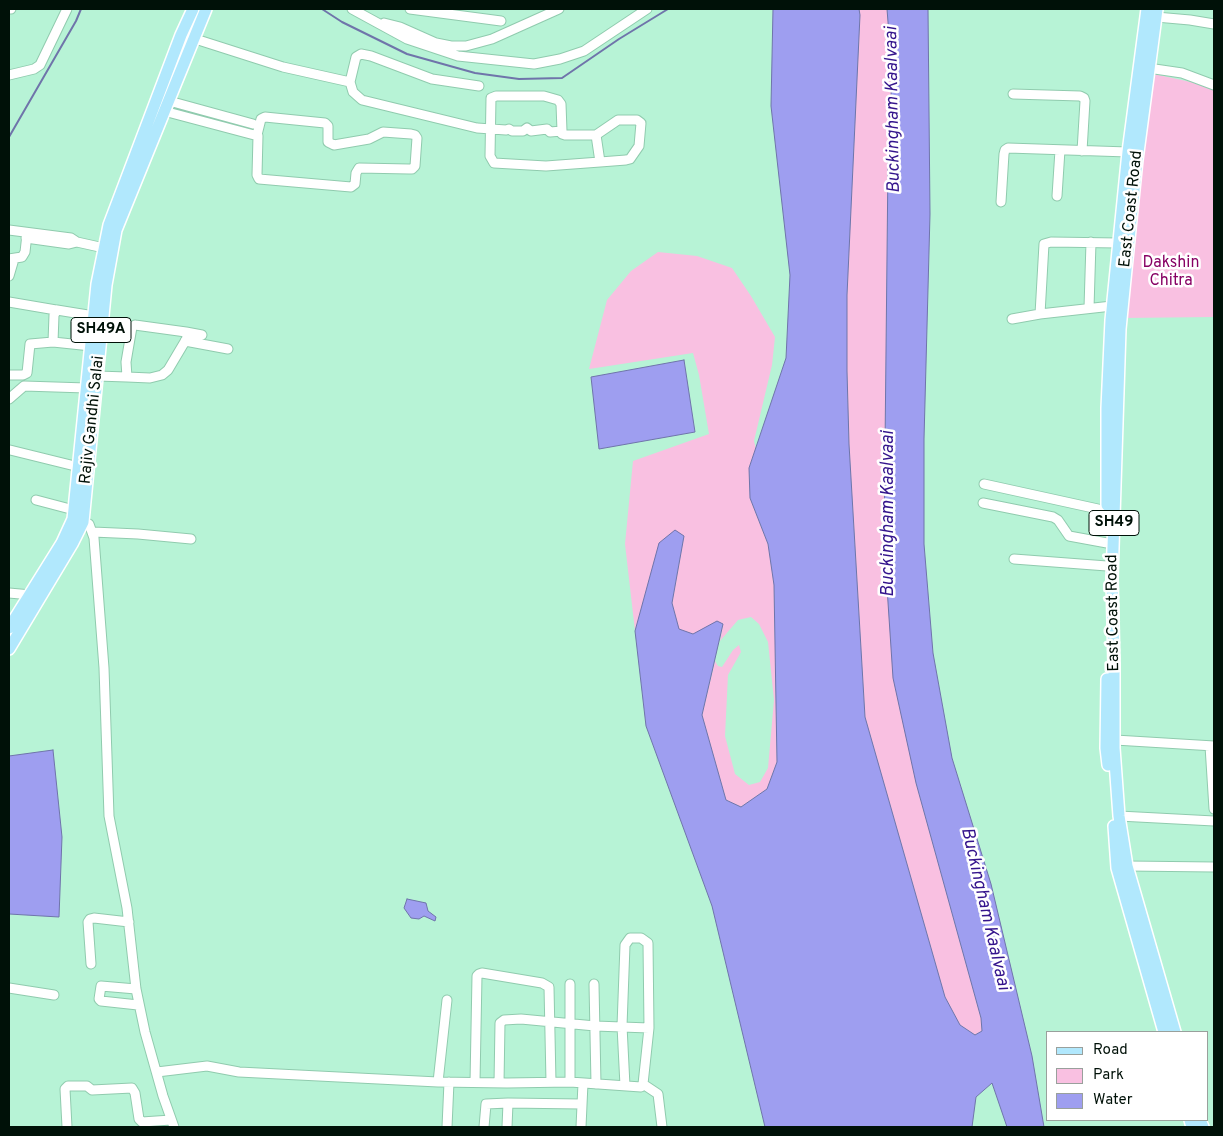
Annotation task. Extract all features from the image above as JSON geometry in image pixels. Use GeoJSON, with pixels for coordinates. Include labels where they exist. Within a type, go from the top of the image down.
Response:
{"type":"FeatureCollection","features":[{"type":"Feature","properties":{"kind":"main road","name":"Rajiv Gandhi Salai"},"geometry":{"type":"LineString","coordinates":[[9,628],[31,595],[77,517],[78,467],[97,284],[109,225],[192,9]]}},
{"type":"Feature","properties":{"kind":"main road","name":"Rajiv Gandhi Salai"},"geometry":{"type":"LineString","coordinates":[[10,644],[72,544],[97,376],[106,285],[116,230],[206,9]]}},
{"type":"Feature","properties":{"kind":"main road","name":"East Coast Road"},"geometry":{"type":"LineString","coordinates":[[1147,9],[1128,152],[1112,306],[1116,321],[1112,579],[1115,781],[1118,816],[1127,866],[1175,1031]]}},
{"type":"Feature","properties":{"kind":"main road","name":"East Coast Road"},"geometry":{"type":"LineString","coordinates":[[1157,13],[1148,68],[1116,321],[1108,408],[1106,748],[1117,868],[1164,1031]]}},
{"type":"Feature","properties":{"kind":"street"},"geometry":{"type":"LineString","coordinates":[[9,75],[34,69],[40,65],[67,9]]}},
{"type":"Feature","properties":{"kind":"street"},"geometry":{"type":"LineString","coordinates":[[352,9],[407,39],[458,56],[534,64],[560,59],[584,51],[647,9]]}},
{"type":"Feature","properties":{"kind":"street"},"geometry":{"type":"LineString","coordinates":[[410,9],[502,20]]}},
{"type":"Feature","properties":{"kind":"street"},"geometry":{"type":"LineString","coordinates":[[374,21],[400,27],[443,45],[466,46],[492,39],[559,9]]}},
{"type":"Feature","properties":{"kind":"street"},"geometry":{"type":"LineString","coordinates":[[1157,13],[1214,24]]}},
{"type":"Feature","properties":{"kind":"street"},"geometry":{"type":"LineString","coordinates":[[181,35],[284,67],[350,82]]}},
{"type":"Feature","properties":{"kind":"street"},"geometry":{"type":"LineString","coordinates":[[479,86],[432,79],[361,54],[356,57],[350,82],[353,92],[362,100],[490,131],[596,135],[618,120],[638,120],[641,123],[639,146],[630,159],[546,166],[494,163],[490,156],[490,131],[489,103],[492,96],[544,96],[560,101],[563,133]]}},
{"type":"Feature","properties":{"kind":"street"},"geometry":{"type":"LineString","coordinates":[[1148,68],[1182,73],[1214,85]]}},
{"type":"Feature","properties":{"kind":"street"},"geometry":{"type":"LineString","coordinates":[[1013,94],[1080,96],[1084,98],[1082,151]]}},
{"type":"Feature","properties":{"kind":"street"},"geometry":{"type":"LineString","coordinates":[[169,101],[253,124]]}},
{"type":"Feature","properties":{"kind":"street"},"geometry":{"type":"LineString","coordinates":[[154,108],[257,135]]}},
{"type":"Feature","properties":{"kind":"street"},"geometry":{"type":"LineString","coordinates":[[265,117],[325,123],[328,126],[328,142],[334,145],[369,139],[384,132],[411,134],[415,135],[416,138],[415,166],[409,169],[359,168],[356,173],[355,184],[351,187],[259,179],[257,175],[259,138],[257,135],[261,119],[265,117]]}},
{"type":"Feature","properties":{"kind":"street"},"geometry":{"type":"LineString","coordinates":[[596,135],[600,162]]}},
{"type":"Feature","properties":{"kind":"street"},"geometry":{"type":"LineString","coordinates":[[1001,202],[1005,150],[1008,148],[1128,152]]}},
{"type":"Feature","properties":{"kind":"street"},"geometry":{"type":"LineString","coordinates":[[1056,196],[1060,150]]}},
{"type":"Feature","properties":{"kind":"street"},"geometry":{"type":"LineString","coordinates":[[9,230],[27,235],[72,238],[77,242],[104,248]]}},
{"type":"Feature","properties":{"kind":"street"},"geometry":{"type":"LineString","coordinates":[[9,276],[12,259],[22,257],[25,252],[27,235]]}},
{"type":"Feature","properties":{"kind":"street"},"geometry":{"type":"LineString","coordinates":[[1040,314],[1044,244],[1051,242],[1118,243]]}},
{"type":"Feature","properties":{"kind":"street"},"geometry":{"type":"LineString","coordinates":[[1088,308],[1092,242]]}},
{"type":"Feature","properties":{"kind":"street"},"geometry":{"type":"LineString","coordinates":[[9,302],[94,316]]}},
{"type":"Feature","properties":{"kind":"street"},"geometry":{"type":"LineString","coordinates":[[1012,319],[1112,306]]}},
{"type":"Feature","properties":{"kind":"street"},"geometry":{"type":"LineString","coordinates":[[53,342],[53,323],[56,310]]}},
{"type":"Feature","properties":{"kind":"street"},"geometry":{"type":"LineString","coordinates":[[127,377],[126,362],[133,326],[186,337],[228,349]]}},
{"type":"Feature","properties":{"kind":"street"},"geometry":{"type":"LineString","coordinates":[[186,337],[202,335]]}},
{"type":"Feature","properties":{"kind":"street"},"geometry":{"type":"LineString","coordinates":[[97,376],[150,378],[165,373],[186,337]]}},
{"type":"Feature","properties":{"kind":"street"},"geometry":{"type":"LineString","coordinates":[[9,374],[26,374],[30,344],[53,342],[91,346]]}},
{"type":"Feature","properties":{"kind":"street"},"geometry":{"type":"LineString","coordinates":[[9,399],[24,386],[86,388]]}},
{"type":"Feature","properties":{"kind":"street"},"geometry":{"type":"LineString","coordinates":[[9,460],[10,450],[78,467]]}},
{"type":"Feature","properties":{"kind":"street"},"geometry":{"type":"LineString","coordinates":[[984,484],[1107,511]]}},
{"type":"Feature","properties":{"kind":"street"},"geometry":{"type":"LineString","coordinates":[[36,500],[77,517],[89,524],[93,532],[104,668],[109,816],[129,922],[138,1005],[163,1096],[173,1124],[142,1122],[139,1119],[135,1092],[132,1088],[92,1090],[87,1086],[68,1086],[65,1089],[67,1127]]}},
{"type":"Feature","properties":{"kind":"street"},"geometry":{"type":"LineString","coordinates":[[983,504],[1053,517],[1058,520],[1069,536],[1107,543]]}},
{"type":"Feature","properties":{"kind":"street"},"geometry":{"type":"LineString","coordinates":[[93,532],[145,534],[191,540]]}},
{"type":"Feature","properties":{"kind":"street"},"geometry":{"type":"LineString","coordinates":[[1014,558],[1107,566]]}},
{"type":"Feature","properties":{"kind":"street"},"geometry":{"type":"LineString","coordinates":[[9,593],[31,595]]}},
{"type":"Feature","properties":{"kind":"street"},"geometry":{"type":"LineString","coordinates":[[1115,740],[1212,746],[1214,809]]}},
{"type":"Feature","properties":{"kind":"street"},"geometry":{"type":"LineString","coordinates":[[1118,816],[1214,821]]}},
{"type":"Feature","properties":{"kind":"street"},"geometry":{"type":"LineString","coordinates":[[1127,866],[1214,867]]}},
{"type":"Feature","properties":{"kind":"street"},"geometry":{"type":"LineString","coordinates":[[91,964],[88,922],[90,919],[129,922]]}},
{"type":"Feature","properties":{"kind":"street"},"geometry":{"type":"LineString","coordinates":[[625,1086],[622,1026],[626,942],[630,938],[640,938],[648,943],[649,1028],[643,1084]]}},
{"type":"Feature","properties":{"kind":"street"},"geometry":{"type":"LineString","coordinates":[[475,1082],[478,974],[516,979],[547,986],[550,991],[551,1082]]}},
{"type":"Feature","properties":{"kind":"street"},"geometry":{"type":"LineString","coordinates":[[570,984],[570,1082]]}},
{"type":"Feature","properties":{"kind":"street"},"geometry":{"type":"LineString","coordinates":[[594,984],[596,1084]]}},
{"type":"Feature","properties":{"kind":"street"},"geometry":{"type":"LineString","coordinates":[[136,989],[101,986],[99,999],[101,1001],[138,1005]]}},
{"type":"Feature","properties":{"kind":"street"},"geometry":{"type":"LineString","coordinates":[[9,988],[54,995]]}},
{"type":"Feature","properties":{"kind":"street"},"geometry":{"type":"LineString","coordinates":[[438,1082],[448,1000]]}},
{"type":"Feature","properties":{"kind":"street"},"geometry":{"type":"LineString","coordinates":[[499,1083],[501,1021],[516,1019],[595,1026],[649,1028]]}},
{"type":"Feature","properties":{"kind":"street"},"geometry":{"type":"LineString","coordinates":[[157,1072],[207,1066],[239,1072],[438,1082],[570,1082],[641,1087],[643,1084]]}},
{"type":"Feature","properties":{"kind":"street"},"geometry":{"type":"LineString","coordinates":[[447,1127],[449,1082]]}},
{"type":"Feature","properties":{"kind":"street"},"geometry":{"type":"LineString","coordinates":[[581,1127],[583,1083]]}},
{"type":"Feature","properties":{"kind":"street"},"geometry":{"type":"LineString","coordinates":[[643,1084],[658,1094],[662,1127]]}},
{"type":"Feature","properties":{"kind":"street"},"geometry":{"type":"LineString","coordinates":[[484,1127],[486,1104],[508,1102],[581,1104]]}},
{"type":"Feature","properties":{"kind":"street"},"geometry":{"type":"LineString","coordinates":[[508,1102],[508,1127]]}},
{"type":"Feature","properties":{"kind":"green space"},"geometry":{"type":"Polygon","coordinates":[[[859,9],[887,9],[892,74],[888,161],[884,542],[916,783],[981,1018],[982,1031],[975,1035],[960,1025],[945,997],[865,717],[849,444],[847,371],[847,295],[859,9]]]}},
{"type":"Feature","properties":{"kind":"green space","name":"Dakshin Chitra"},"geometry":{"type":"Polygon","coordinates":[[[1154,74],[1214,89],[1214,317],[1122,318],[1140,160],[1154,74]]]}},
{"type":"Feature","properties":{"kind":"green space"},"geometry":{"type":"Polygon","coordinates":[[[658,252],[697,256],[732,268],[775,337],[772,365],[754,441],[756,449],[749,468],[750,498],[768,544],[774,584],[777,762],[767,789],[741,807],[726,800],[702,715],[715,661],[718,666],[722,667],[733,650],[739,645],[741,652],[728,675],[725,736],[735,774],[749,785],[760,782],[768,768],[774,700],[768,642],[759,624],[751,617],[738,620],[720,641],[723,624],[693,634],[679,630],[672,603],[684,536],[645,595],[635,631],[625,544],[633,461],[709,434],[699,375],[693,353],[589,369],[607,300],[631,271],[658,252]]]}},
{"type":"Feature","properties":{"kind":"water","name":"Buckingham Kaalvaai"},"geometry":{"type":"Polygon","coordinates":[[[773,9],[859,9],[847,295],[847,371],[849,444],[865,717],[945,997],[960,1025],[975,1035],[982,1031],[981,1018],[916,783],[893,678],[884,542],[888,161],[892,74],[887,9],[928,9],[930,214],[924,439],[924,544],[933,653],[952,758],[991,884],[1032,1056],[1044,1127],[1007,1127],[992,1083],[976,1097],[972,1127],[765,1127],[712,906],[646,726],[635,631],[659,543],[675,530],[684,536],[672,603],[679,629],[693,634],[717,621],[723,624],[702,715],[726,800],[741,807],[767,789],[777,762],[774,585],[768,544],[750,498],[749,468],[786,358],[790,275],[771,106],[773,9]]]}},
{"type":"Feature","properties":{"kind":"water"},"geometry":{"type":"Polygon","coordinates":[[[684,360],[695,432],[599,449],[591,377],[684,360]]]}},
{"type":"Feature","properties":{"kind":"water"},"geometry":{"type":"Polygon","coordinates":[[[53,750],[62,837],[59,917],[9,914],[9,756],[53,750]]]}},
{"type":"Feature","properties":{"kind":"water"},"geometry":{"type":"Polygon","coordinates":[[[407,899],[426,903],[428,911],[436,917],[435,921],[424,916],[419,919],[411,918],[404,908],[407,899]]]}},
{"type":"Feature","properties":{"kind":"waterway"},"geometry":{"type":"LineString","coordinates":[[9,137],[76,21],[81,9]]}},
{"type":"Feature","properties":{"kind":"waterway"},"geometry":{"type":"LineString","coordinates":[[322,9],[342,22],[407,54],[475,73],[519,79],[562,78],[619,39],[668,9]]}}]}
